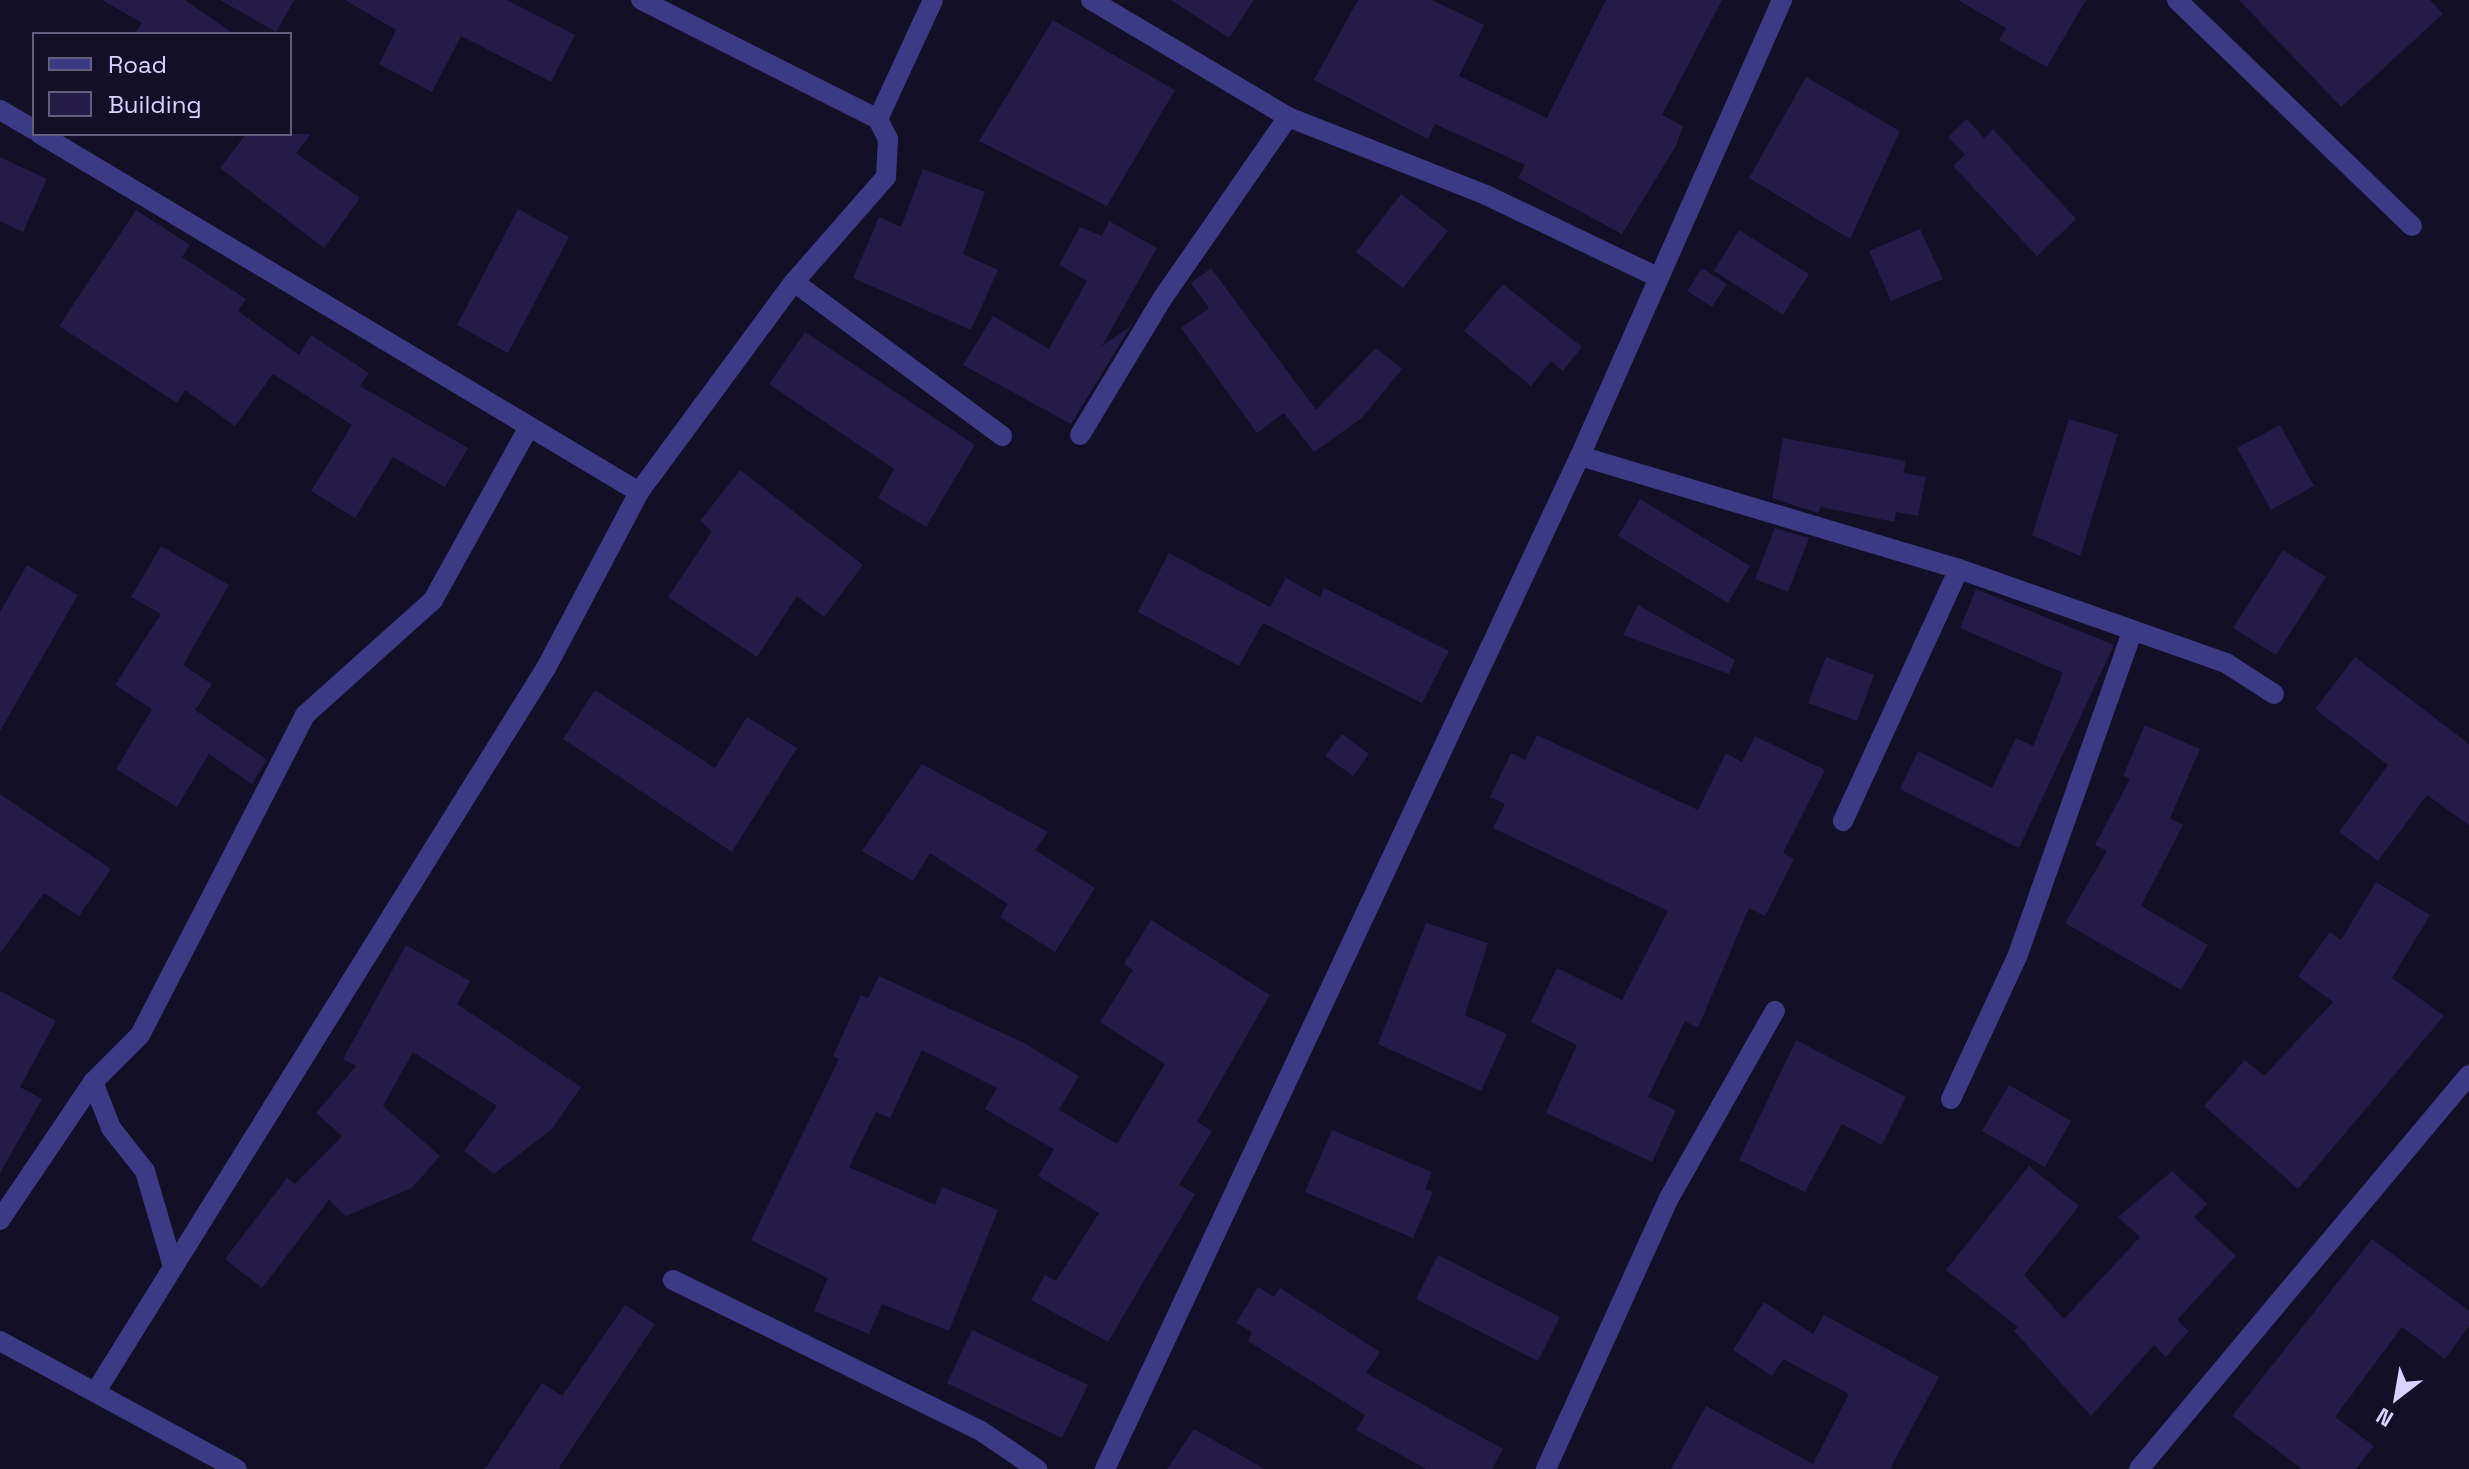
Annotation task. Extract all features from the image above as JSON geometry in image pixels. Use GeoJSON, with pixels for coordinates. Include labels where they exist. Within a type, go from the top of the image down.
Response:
{"type":"FeatureCollection","features":[{"type":"Feature","properties":{"kind":"street"},"geometry":{"type":"LineString","coordinates":[[98,1388],[546,668],[639,492],[794,282],[886,177],[888,139],[878,119],[641,0]]}},
{"type":"Feature","properties":{"kind":"street"},"geometry":{"type":"LineString","coordinates":[[878,119],[933,0]]}},
{"type":"Feature","properties":{"kind":"street"},"geometry":{"type":"LineString","coordinates":[[1091,0],[1288,117],[1486,195],[1657,277]]}},
{"type":"Feature","properties":{"kind":"street"},"geometry":{"type":"LineString","coordinates":[[1105,1469],[1580,456],[1782,0]]}},
{"type":"Feature","properties":{"kind":"street"},"geometry":{"type":"LineString","coordinates":[[2177,0],[2412,226]]}},
{"type":"Feature","properties":{"kind":"street"},"geometry":{"type":"LineString","coordinates":[[0,110],[32,129]]}},
{"type":"Feature","properties":{"kind":"street"},"geometry":{"type":"LineString","coordinates":[[1080,435],[1162,299],[1288,117]]}},
{"type":"Feature","properties":{"kind":"street"},"geometry":{"type":"LineString","coordinates":[[43,136],[639,492]]}},
{"type":"Feature","properties":{"kind":"street"},"geometry":{"type":"LineString","coordinates":[[794,282],[1002,436]]}},
{"type":"Feature","properties":{"kind":"street"},"geometry":{"type":"LineString","coordinates":[[0,1220],[93,1082],[140,1035],[305,715],[433,600],[529,427]]}},
{"type":"Feature","properties":{"kind":"street"},"geometry":{"type":"LineString","coordinates":[[1580,456],[1959,569],[2226,663],[2274,694]]}},
{"type":"Feature","properties":{"kind":"street"},"geometry":{"type":"LineString","coordinates":[[1843,821],[1959,569]]}},
{"type":"Feature","properties":{"kind":"street"},"geometry":{"type":"LineString","coordinates":[[1951,1099],[2017,957],[2132,632]]}},
{"type":"Feature","properties":{"kind":"street"},"geometry":{"type":"LineString","coordinates":[[1546,1469],[1669,1198],[1775,1011]]}},
{"type":"Feature","properties":{"kind":"street"},"geometry":{"type":"LineString","coordinates":[[2139,1469],[2469,1075]]}},
{"type":"Feature","properties":{"kind":"street"},"geometry":{"type":"LineString","coordinates":[[93,1082],[111,1128],[145,1171],[173,1267]]}},
{"type":"Feature","properties":{"kind":"street"},"geometry":{"type":"LineString","coordinates":[[673,1280],[981,1431],[1037,1469]]}},
{"type":"Feature","properties":{"kind":"street"},"geometry":{"type":"LineString","coordinates":[[0,1341],[98,1388],[237,1469]]}},
{"type":"Feature","properties":{"kind":"building"},"geometry":{"type":"Polygon","coordinates":[[[102,0],[185,0],[231,32],[135,32],[142,23],[102,0]]]}},
{"type":"Feature","properties":{"kind":"building"},"geometry":{"type":"Polygon","coordinates":[[[220,0],[294,0],[276,32],[220,0]]]}},
{"type":"Feature","properties":{"kind":"building"},"geometry":{"type":"Polygon","coordinates":[[[345,0],[507,0],[575,35],[551,82],[461,36],[432,92],[379,64],[396,30],[345,0]]]}},
{"type":"Feature","properties":{"kind":"building"},"geometry":{"type":"Polygon","coordinates":[[[1171,0],[1254,0],[1229,38],[1171,0]]]}},
{"type":"Feature","properties":{"kind":"building"},"geometry":{"type":"Polygon","coordinates":[[[1358,0],[1432,0],[1484,25],[1459,76],[1547,118],[1606,0],[1722,0],[1662,115],[1683,126],[1676,146],[1622,234],[1518,178],[1525,165],[1435,124],[1428,139],[1314,80],[1358,0]]]}},
{"type":"Feature","properties":{"kind":"building"},"geometry":{"type":"Polygon","coordinates":[[[1958,0],[2086,0],[2047,67],[1999,40],[2006,28],[1958,0]]]}},
{"type":"Feature","properties":{"kind":"building"},"geometry":{"type":"Polygon","coordinates":[[[2239,0],[2430,0],[2443,14],[2341,107],[2239,0]]]}},
{"type":"Feature","properties":{"kind":"building"},"geometry":{"type":"Polygon","coordinates":[[[1053,20],[1175,90],[1107,206],[979,141],[1053,20]]]}},
{"type":"Feature","properties":{"kind":"building"},"geometry":{"type":"Polygon","coordinates":[[[1806,77],[1900,131],[1850,239],[1749,178],[1806,77]]]}},
{"type":"Feature","properties":{"kind":"building"},"geometry":{"type":"Polygon","coordinates":[[[1967,119],[1984,138],[1993,129],[2076,219],[2037,256],[1953,166],[1965,155],[1948,137],[1967,119]]]}},
{"type":"Feature","properties":{"kind":"building"},"geometry":{"type":"Polygon","coordinates":[[[311,134],[296,153],[360,198],[324,248],[220,168],[244,136],[311,134]]]}},
{"type":"Feature","properties":{"kind":"building"},"geometry":{"type":"Polygon","coordinates":[[[0,157],[47,179],[23,232],[0,221],[0,157]]]}},
{"type":"Feature","properties":{"kind":"building"},"geometry":{"type":"Polygon","coordinates":[[[923,169],[985,192],[963,254],[998,270],[971,330],[853,278],[879,217],[901,227],[923,169]]]}},
{"type":"Feature","properties":{"kind":"building"},"geometry":{"type":"Polygon","coordinates":[[[1401,194],[1448,231],[1403,288],[1356,252],[1401,194]]]}},
{"type":"Feature","properties":{"kind":"building"},"geometry":{"type":"Polygon","coordinates":[[[518,209],[569,237],[508,353],[457,325],[518,209]]]}},
{"type":"Feature","properties":{"kind":"building"},"geometry":{"type":"Polygon","coordinates":[[[136,210],[190,245],[182,257],[246,299],[238,311],[299,355],[311,335],[369,373],[360,386],[468,448],[445,487],[393,457],[355,518],[311,491],[352,425],[273,374],[235,426],[185,390],[177,403],[59,326],[136,210]]]}},
{"type":"Feature","properties":{"kind":"building"},"geometry":{"type":"Polygon","coordinates":[[[1109,221],[1157,248],[1102,346],[1131,326],[1071,424],[963,365],[993,316],[1049,349],[1087,281],[1059,265],[1080,227],[1102,236],[1109,221]]]}},
{"type":"Feature","properties":{"kind":"building"},"geometry":{"type":"Polygon","coordinates":[[[1920,229],[1943,279],[1891,301],[1869,251],[1920,229]]]}},
{"type":"Feature","properties":{"kind":"building"},"geometry":{"type":"Polygon","coordinates":[[[1739,230],[1809,274],[1783,315],[1714,271],[1739,230]]]}},
{"type":"Feature","properties":{"kind":"building"},"geometry":{"type":"Polygon","coordinates":[[[1211,268],[1316,410],[1376,348],[1402,369],[1362,418],[1314,452],[1284,413],[1257,433],[1181,328],[1209,308],[1191,283],[1211,268]]]}},
{"type":"Feature","properties":{"kind":"building"},"geometry":{"type":"Polygon","coordinates":[[[1702,268],[1727,284],[1712,307],[1687,291],[1702,268]]]}},
{"type":"Feature","properties":{"kind":"building"},"geometry":{"type":"Polygon","coordinates":[[[1503,284],[1582,347],[1563,371],[1551,361],[1531,386],[1464,331],[1503,284]]]}},
{"type":"Feature","properties":{"kind":"building"},"geometry":{"type":"Polygon","coordinates":[[[805,332],[975,445],[926,527],[878,498],[894,469],[769,384],[805,332]]]}},
{"type":"Feature","properties":{"kind":"building"},"geometry":{"type":"Polygon","coordinates":[[[2069,419],[2118,434],[2080,556],[2032,535],[2069,419]]]}},
{"type":"Feature","properties":{"kind":"building"},"geometry":{"type":"Polygon","coordinates":[[[2280,425],[2314,486],[2271,510],[2237,448],[2280,425]]]}},
{"type":"Feature","properties":{"kind":"building"},"geometry":{"type":"Polygon","coordinates":[[[1783,438],[1906,461],[1903,473],[1926,477],[1918,516],[1896,512],[1894,522],[1821,507],[1818,513],[1772,498],[1783,438]]]}},
{"type":"Feature","properties":{"kind":"building"},"geometry":{"type":"Polygon","coordinates":[[[740,470],[863,565],[824,617],[797,596],[757,657],[668,597],[712,531],[700,521],[740,470]]]}},
{"type":"Feature","properties":{"kind":"building"},"geometry":{"type":"Polygon","coordinates":[[[1640,499],[1750,566],[1728,603],[1618,536],[1640,499]]]}},
{"type":"Feature","properties":{"kind":"building"},"geometry":{"type":"Polygon","coordinates":[[[1775,528],[1809,538],[1788,592],[1755,579],[1775,528]]]}},
{"type":"Feature","properties":{"kind":"building"},"geometry":{"type":"Polygon","coordinates":[[[161,546],[229,585],[183,665],[212,684],[195,710],[267,760],[252,784],[209,754],[177,807],[116,769],[152,709],[115,685],[161,614],[131,597],[161,546]]]}},
{"type":"Feature","properties":{"kind":"building"},"geometry":{"type":"Polygon","coordinates":[[[2283,550],[2326,577],[2276,655],[2233,628],[2283,550]]]}},
{"type":"Feature","properties":{"kind":"building"},"geometry":{"type":"Polygon","coordinates":[[[1169,553],[1270,607],[1286,578],[1320,597],[1324,588],[1449,651],[1422,703],[1263,623],[1239,666],[1138,612],[1169,553]]]}},
{"type":"Feature","properties":{"kind":"building"},"geometry":{"type":"Polygon","coordinates":[[[27,565],[78,595],[0,731],[0,612],[27,565]]]}},
{"type":"Feature","properties":{"kind":"building"},"geometry":{"type":"Polygon","coordinates":[[[1976,589],[2114,645],[2019,848],[1900,789],[1918,751],[1992,788],[2016,738],[2033,746],[2063,673],[1960,628],[1976,589]]]}},
{"type":"Feature","properties":{"kind":"building"},"geometry":{"type":"Polygon","coordinates":[[[1638,605],[1735,660],[1729,674],[1623,635],[1638,605]]]}},
{"type":"Feature","properties":{"kind":"building"},"geometry":{"type":"Polygon","coordinates":[[[1826,657],[1874,675],[1857,721],[1808,703],[1826,657]]]}},
{"type":"Feature","properties":{"kind":"building"},"geometry":{"type":"Polygon","coordinates":[[[2355,657],[2469,744],[2469,825],[2427,795],[2378,861],[2339,832],[2388,765],[2315,709],[2355,657]]]}},
{"type":"Feature","properties":{"kind":"building"},"geometry":{"type":"Polygon","coordinates":[[[595,690],[715,768],[747,717],[797,748],[732,852],[563,739],[595,690]]]}},
{"type":"Feature","properties":{"kind":"building"},"geometry":{"type":"Polygon","coordinates":[[[2145,725],[2200,749],[2170,818],[2183,825],[2141,906],[2208,945],[2181,990],[2065,923],[2107,851],[2095,845],[2130,779],[2123,776],[2145,725]]]}},
{"type":"Feature","properties":{"kind":"building"},"geometry":{"type":"Polygon","coordinates":[[[1342,734],[1369,754],[1353,776],[1325,756],[1342,734]]]}},
{"type":"Feature","properties":{"kind":"building"},"geometry":{"type":"Polygon","coordinates":[[[1537,735],[1698,810],[1726,753],[1742,762],[1755,736],[1825,770],[1783,853],[1794,859],[1765,916],[1749,908],[1698,1028],[1685,1021],[1648,1097],[1676,1110],[1652,1162],[1546,1113],[1577,1045],[1531,1022],[1557,968],[1622,1000],[1668,911],[1493,828],[1505,804],[1490,797],[1511,753],[1525,760],[1537,735]]]}},
{"type":"Feature","properties":{"kind":"building"},"geometry":{"type":"Polygon","coordinates":[[[922,764],[1048,832],[1035,850],[1095,888],[1055,952],[1000,917],[1008,904],[930,853],[913,881],[862,851],[922,764]]]}},
{"type":"Feature","properties":{"kind":"building"},"geometry":{"type":"Polygon","coordinates":[[[0,794],[111,869],[79,916],[44,893],[0,953],[0,794]]]}},
{"type":"Feature","properties":{"kind":"building"},"geometry":{"type":"Polygon","coordinates":[[[2376,882],[2430,915],[2392,978],[2444,1016],[2298,1189],[2204,1106],[2245,1060],[2264,1076],[2333,1002],[2298,976],[2330,932],[2341,940],[2376,882]]]}},
{"type":"Feature","properties":{"kind":"building"},"geometry":{"type":"Polygon","coordinates":[[[1151,920],[1270,995],[1197,1122],[1212,1131],[1179,1185],[1195,1194],[1108,1342],[1031,1300],[1045,1275],[1056,1281],[1099,1213],[1038,1176],[1054,1149],[985,1109],[997,1088],[922,1050],[890,1118],[876,1112],[849,1167],[935,1205],[942,1187],[998,1210],[949,1331],[882,1304],[869,1334],[814,1311],[828,1278],[751,1240],[839,1059],[833,1056],[861,995],[868,998],[879,976],[1024,1043],[1079,1076],[1059,1110],[1117,1144],[1165,1064],[1100,1022],[1133,970],[1124,964],[1151,920]]]}},
{"type":"Feature","properties":{"kind":"building"},"geometry":{"type":"Polygon","coordinates":[[[1426,923],[1488,943],[1465,1015],[1507,1034],[1481,1091],[1378,1044],[1426,923]]]}},
{"type":"Feature","properties":{"kind":"building"},"geometry":{"type":"Polygon","coordinates":[[[406,945],[470,981],[457,1004],[581,1087],[552,1129],[494,1174],[464,1151],[497,1106],[413,1052],[383,1106],[440,1156],[412,1188],[346,1216],[329,1200],[262,1288],[225,1259],[287,1178],[295,1184],[342,1136],[316,1113],[356,1066],[343,1059],[406,945]]]}},
{"type":"Feature","properties":{"kind":"building"},"geometry":{"type":"Polygon","coordinates":[[[0,991],[56,1021],[20,1087],[42,1099],[0,1173],[0,991]]]}},
{"type":"Feature","properties":{"kind":"building"},"geometry":{"type":"Polygon","coordinates":[[[1796,1040],[1906,1097],[1882,1145],[1842,1124],[1805,1192],[1739,1160],[1796,1040]]]}},
{"type":"Feature","properties":{"kind":"building"},"geometry":{"type":"Polygon","coordinates":[[[2009,1085],[2071,1121],[2045,1167],[1982,1131],[2009,1085]]]}},
{"type":"Feature","properties":{"kind":"building"},"geometry":{"type":"Polygon","coordinates":[[[1332,1130],[1432,1172],[1425,1189],[1433,1192],[1413,1238],[1305,1192],[1332,1130]]]}},
{"type":"Feature","properties":{"kind":"building"},"geometry":{"type":"Polygon","coordinates":[[[2029,1166],[2079,1206],[2024,1275],[2064,1319],[2140,1237],[2118,1217],[2172,1171],[2207,1204],[2194,1217],[2236,1256],[2177,1320],[2189,1331],[2166,1357],[2154,1345],[2091,1416],[2014,1331],[2018,1327],[1946,1270],[2029,1166]]]}},
{"type":"Feature","properties":{"kind":"building"},"geometry":{"type":"Polygon","coordinates":[[[2372,1239],[2469,1311],[2469,1326],[2445,1359],[2402,1327],[2335,1417],[2374,1446],[2356,1469],[2302,1469],[2232,1416],[2372,1239]]]}},
{"type":"Feature","properties":{"kind":"building"},"geometry":{"type":"Polygon","coordinates":[[[1438,1255],[1560,1317],[1538,1361],[1416,1299],[1438,1255]]]}},
{"type":"Feature","properties":{"kind":"building"},"geometry":{"type":"Polygon","coordinates":[[[1258,1287],[1274,1297],[1280,1288],[1380,1352],[1366,1373],[1503,1449],[1492,1469],[1426,1469],[1356,1430],[1365,1415],[1248,1341],[1252,1332],[1236,1323],[1258,1287]]]}},
{"type":"Feature","properties":{"kind":"building"},"geometry":{"type":"Polygon","coordinates":[[[1764,1302],[1813,1334],[1824,1315],[1939,1377],[1890,1469],[1671,1469],[1706,1406],[1813,1464],[1849,1394],[1783,1359],[1772,1376],[1733,1350],[1764,1302]]]}},
{"type":"Feature","properties":{"kind":"building"},"geometry":{"type":"Polygon","coordinates":[[[625,1305],[655,1324],[558,1469],[485,1469],[542,1383],[562,1396],[625,1305]]]}},
{"type":"Feature","properties":{"kind":"building"},"geometry":{"type":"Polygon","coordinates":[[[972,1330],[1088,1385],[1062,1438],[947,1383],[972,1330]]]}},
{"type":"Feature","properties":{"kind":"building"},"geometry":{"type":"Polygon","coordinates":[[[1194,1429],[1265,1469],[1167,1469],[1194,1429]]]}}]}
